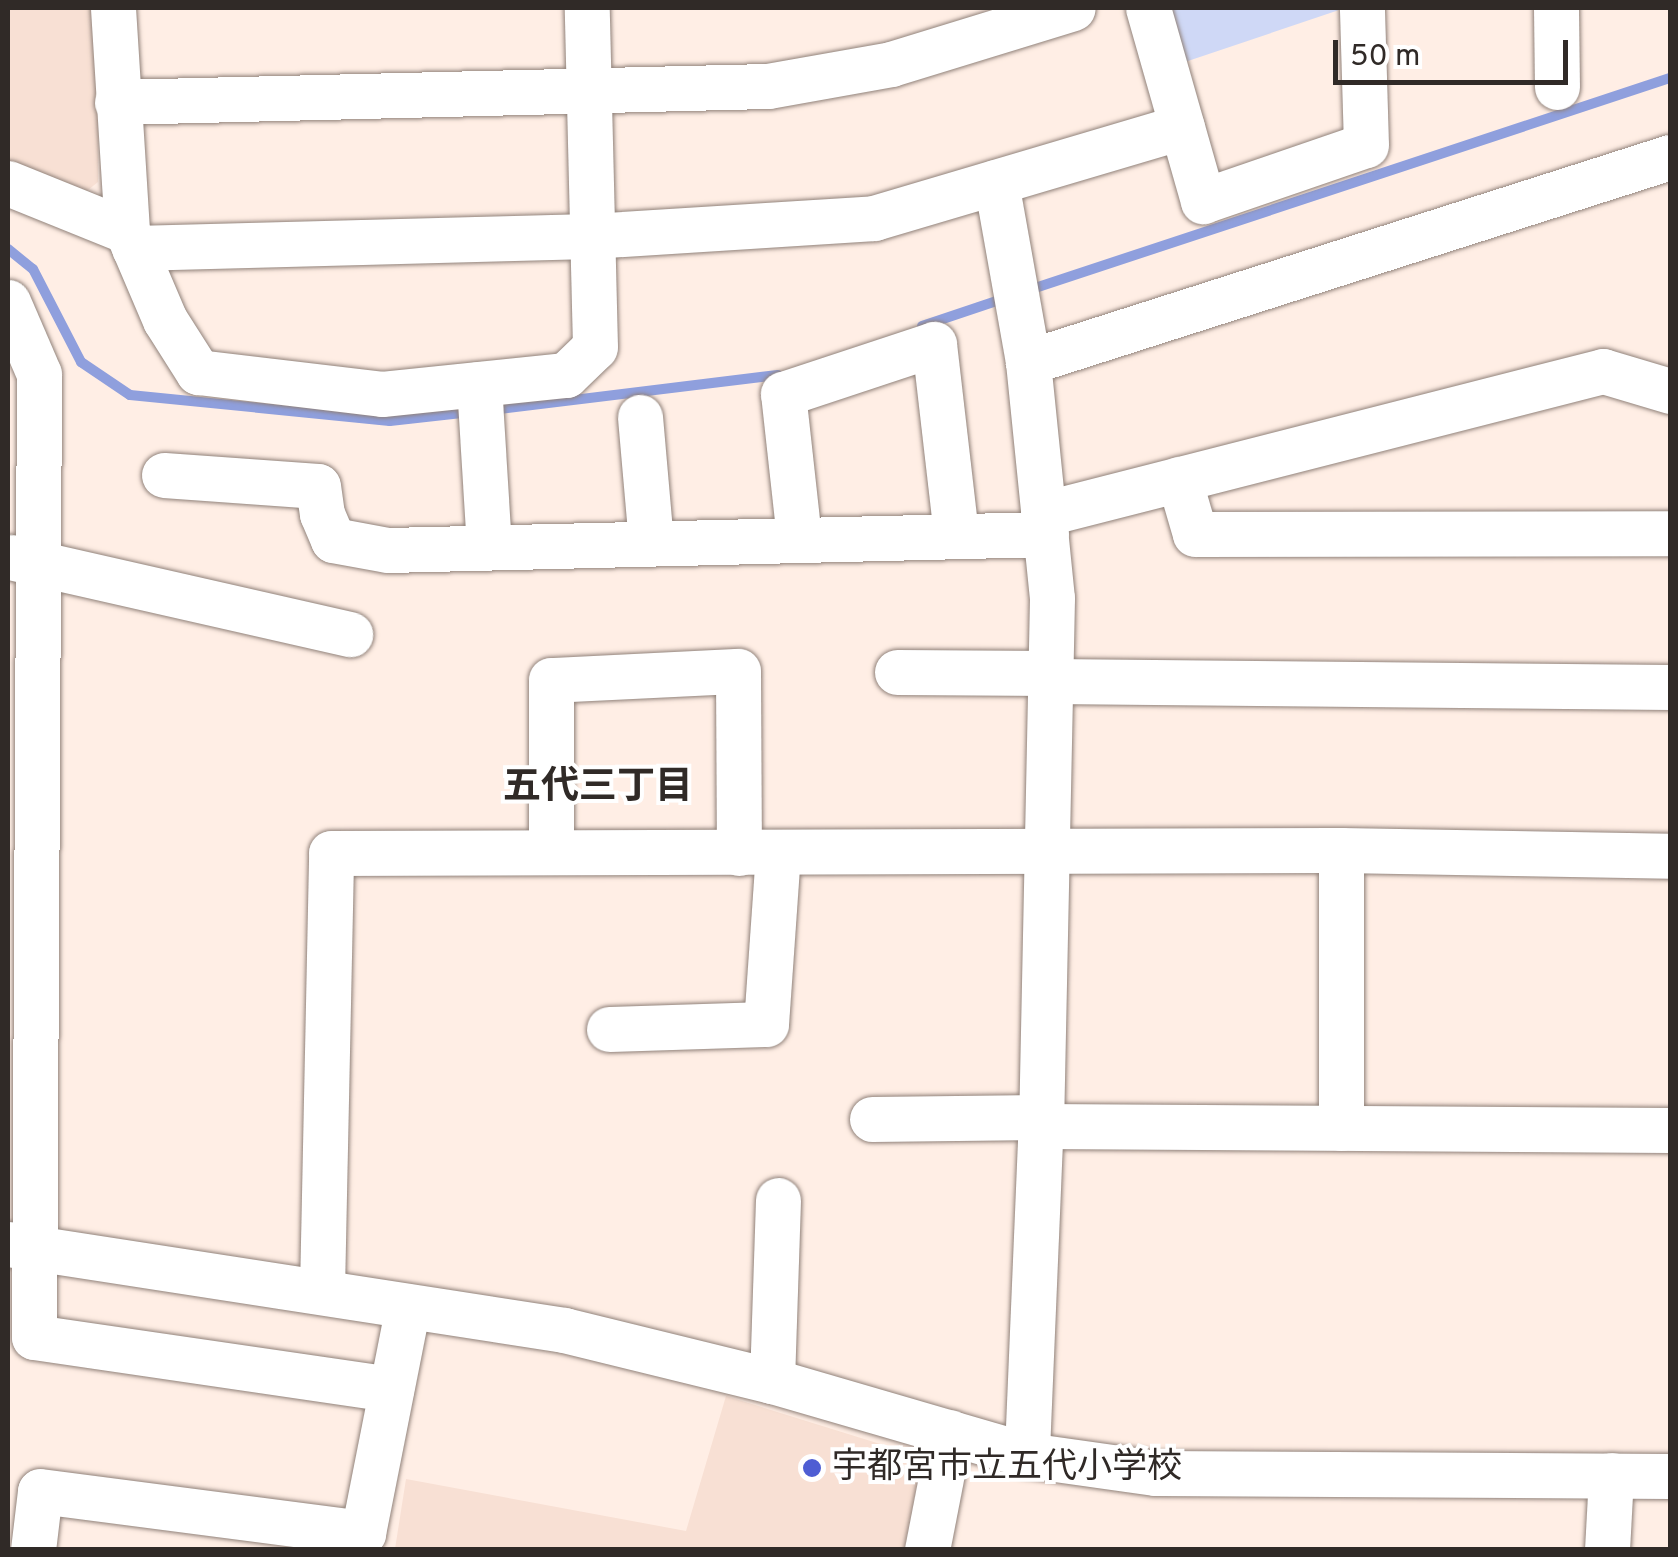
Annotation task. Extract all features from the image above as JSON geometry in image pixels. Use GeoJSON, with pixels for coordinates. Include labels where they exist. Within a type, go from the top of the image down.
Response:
{"type":"FeatureCollection","features":[{"type":"Feature","properties":{"kind":"street"},"geometry":{"type":"LineString","coordinates":[[113,8],[130,239],[165,320],[198,372],[382,394],[566,376],[595,347],[587,8]]}},
{"type":"Feature","properties":{"kind":"street"},"geometry":{"type":"LineString","coordinates":[[117,102],[768,86],[891,64],[1073,8]]}},
{"type":"Feature","properties":{"kind":"street"},"geometry":{"type":"LineString","coordinates":[[1148,8],[1203,201],[1366,145],[1362,8]]}},
{"type":"Feature","properties":{"kind":"street"},"geometry":{"type":"LineString","coordinates":[[1556,8],[1557,88]]}},
{"type":"Feature","properties":{"kind":"street"},"geometry":{"type":"LineString","coordinates":[[8,183],[130,239],[590,236],[874,218],[1182,127]]}},
{"type":"Feature","properties":{"kind":"street"},"geometry":{"type":"LineString","coordinates":[[1028,362],[1670,157]]}},
{"type":"Feature","properties":{"kind":"street"},"geometry":{"type":"LineString","coordinates":[[996,182],[1028,362],[1052,598],[1041,1118],[1028,1455]]}},
{"type":"Feature","properties":{"kind":"street"},"geometry":{"type":"LineString","coordinates":[[8,302],[39,374],[22,559],[21,1246],[34,1337],[391,1389]]}},
{"type":"Feature","properties":{"kind":"street"},"geometry":{"type":"LineString","coordinates":[[799,538],[782,394],[934,344],[956,534]]}},
{"type":"Feature","properties":{"kind":"street"},"geometry":{"type":"LineString","coordinates":[[164,475],[318,486],[322,514],[333,540],[388,550],[956,534],[1044,524],[1179,479],[1603,371],[1670,391]]}},
{"type":"Feature","properties":{"kind":"street"},"geometry":{"type":"LineString","coordinates":[[479,384],[489,547]]}},
{"type":"Feature","properties":{"kind":"street"},"geometry":{"type":"LineString","coordinates":[[640,417],[651,543]]}},
{"type":"Feature","properties":{"kind":"street"},"geometry":{"type":"LineString","coordinates":[[1179,479],[1195,534],[1670,532]]}},
{"type":"Feature","properties":{"kind":"street"},"geometry":{"type":"LineString","coordinates":[[22,559],[350,634]]}},
{"type":"Feature","properties":{"kind":"street"},"geometry":{"type":"LineString","coordinates":[[551,852],[550,680],[738,671],[759,854],[766,1024],[609,1029]]}},
{"type":"Feature","properties":{"kind":"street"},"geometry":{"type":"LineString","coordinates":[[897,672],[1670,688]]}},
{"type":"Feature","properties":{"kind":"street"},"geometry":{"type":"LineString","coordinates":[[322,1290],[331,853],[1341,850],[1670,856]]}},
{"type":"Feature","properties":{"kind":"street"},"geometry":{"type":"LineString","coordinates":[[1340,1128],[1341,850]]}},
{"type":"Feature","properties":{"kind":"street"},"geometry":{"type":"LineString","coordinates":[[1041,1118],[1041,1126],[1670,1130]]}},
{"type":"Feature","properties":{"kind":"street"},"geometry":{"type":"LineString","coordinates":[[872,1119],[1041,1118]]}},
{"type":"Feature","properties":{"kind":"street"},"geometry":{"type":"LineString","coordinates":[[772,1381],[778,1200]]}},
{"type":"Feature","properties":{"kind":"street"},"geometry":{"type":"LineString","coordinates":[[21,1246],[564,1330],[772,1381],[1028,1455],[1155,1474],[1670,1476]]}},
{"type":"Feature","properties":{"kind":"street"},"geometry":{"type":"LineString","coordinates":[[33,1550],[40,1491],[361,1541],[408,1306]]}},
{"type":"Feature","properties":{"kind":"street"},"geometry":{"type":"LineString","coordinates":[[927,1550],[950,1432]]}},
{"type":"Feature","properties":{"kind":"street"},"geometry":{"type":"LineString","coordinates":[[1607,1548],[1611,1475]]}},
{"type":"Feature","properties":{"kind":"shaded area"},"geometry":{"type":"Polygon","coordinates":[[[8,8],[98,8],[98,182],[78,198],[8,167],[8,8]]]}},
{"type":"Feature","properties":{"kind":"shaded area"},"geometry":{"type":"Polygon","coordinates":[[[1166,8],[1345,8],[1182,63],[1166,8]]]}},
{"type":"Feature","properties":{"kind":"shaded area","name":"宇都宮市立五代小学校"},"geometry":{"type":"Polygon","coordinates":[[[726,1396],[922,1457],[904,1549],[395,1549],[406,1479],[686,1531],[726,1396]]]}},
{"type":"Feature","properties":{"kind":"waterway"},"geometry":{"type":"LineString","coordinates":[[1026,291],[1670,78]]}},
{"type":"Feature","properties":{"kind":"waterway"},"geometry":{"type":"LineString","coordinates":[[8,249],[33,269],[81,362],[130,395],[390,421],[470,412]]}},
{"type":"Feature","properties":{"kind":"waterway"},"geometry":{"type":"LineString","coordinates":[[922,326],[1005,298]]}},
{"type":"Feature","properties":{"kind":"waterway"},"geometry":{"type":"LineString","coordinates":[[492,410],[778,375]]}},
{"type":"Feature","properties":{"kind":"place","name":"宇都宮市立五代小学校"},"geometry":{"type":"Point","coordinates":[812,1468]}},
{"type":"Feature","properties":{"kind":"district","name":"五代三丁目"},"geometry":{"type":"Point","coordinates":[598,789]}}]}
